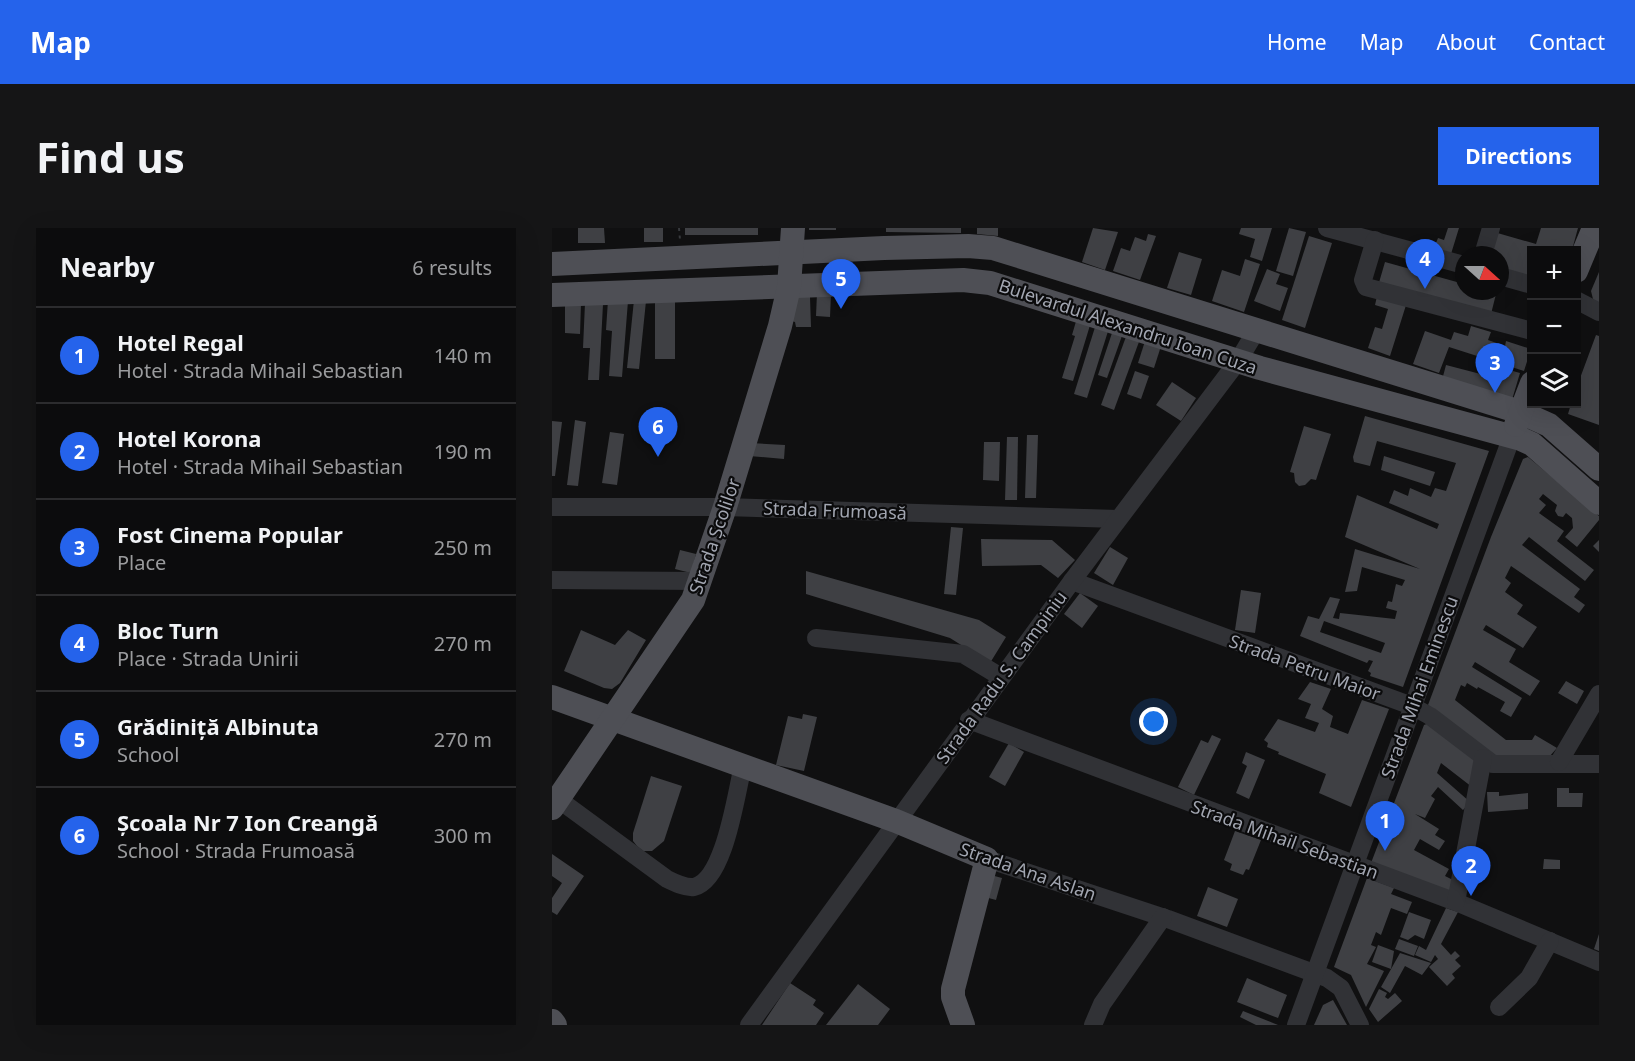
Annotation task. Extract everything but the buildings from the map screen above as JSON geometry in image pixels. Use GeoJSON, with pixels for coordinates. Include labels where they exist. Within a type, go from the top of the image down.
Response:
{"type":"FeatureCollection","features":[{"type":"Feature","properties":{"kind":"main road"},"geometry":{"type":"LineString","coordinates":[[1581,259],[1594,228]]}},
{"type":"Feature","properties":{"kind":"main road","name":"Bulevardul Alexandru Ioan Cuza"},"geometry":{"type":"LineString","coordinates":[[552,264],[792,240],[993,248],[1521,412],[1549,425],[1599,469]]}},
{"type":"Feature","properties":{"kind":"main road","name":"Strada Școlilor"},"geometry":{"type":"LineString","coordinates":[[555,803],[684,615],[700,581],[780,326],[789,287],[792,240]]}},
{"type":"Feature","properties":{"kind":"main road","name":"Bulevardul Alexandru Ioan Cuza"},"geometry":{"type":"LineString","coordinates":[[552,295],[963,280],[990,283],[1238,362],[1512,436],[1532,444],[1599,503]]}},
{"type":"Feature","properties":{"kind":"main road","name":"Strada Mihai Eminescu"},"geometry":{"type":"LineString","coordinates":[[1512,436],[1527,396]]}},
{"type":"Feature","properties":{"kind":"main road","name":"Strada Ana Aslan"},"geometry":{"type":"LineString","coordinates":[[552,697],[896,821],[987,859]]}},
{"type":"Feature","properties":{"kind":"main road"},"geometry":{"type":"LineString","coordinates":[[963,1025],[953,997],[953,988],[987,859]]}},
{"type":"Feature","properties":{"kind":"main road"},"geometry":{"type":"LineString","coordinates":[[552,1021],[555,1025]]}},
{"type":"Feature","properties":{"kind":"street"},"geometry":{"type":"LineString","coordinates":[[1327,228],[1455,262]]}},
{"type":"Feature","properties":{"kind":"street"},"geometry":{"type":"LineString","coordinates":[[1486,246],[1491,228]]}},
{"type":"Feature","properties":{"kind":"street"},"geometry":{"type":"LineString","coordinates":[[1374,240],[1363,280],[1366,287],[1527,330]]}},
{"type":"Feature","properties":{"kind":"street"},"geometry":{"type":"LineString","coordinates":[[1509,279],[1527,284]]}},
{"type":"Feature","properties":{"kind":"street"},"geometry":{"type":"LineString","coordinates":[[1581,303],[1599,312]]}},
{"type":"Feature","properties":{"kind":"street","name":"Strada Radu S. Campiniu"},"geometry":{"type":"LineString","coordinates":[[749,1025],[969,720],[1238,362],[1257,331]]}},
{"type":"Feature","properties":{"kind":"street","name":"Strada Mihai Eminescu"},"geometry":{"type":"LineString","coordinates":[[1296,1025],[1512,436]]}},
{"type":"Feature","properties":{"kind":"street","name":"Strada Frumoasă"},"geometry":{"type":"LineString","coordinates":[[552,507],[725,507],[1118,519]]}},
{"type":"Feature","properties":{"kind":"street"},"geometry":{"type":"LineString","coordinates":[[552,580],[700,581]]}},
{"type":"Feature","properties":{"kind":"street","name":"Strada Petru Maior"},"geometry":{"type":"LineString","coordinates":[[1072,581],[1412,706],[1430,716],[1493,764],[1505,766],[1558,762],[1599,764]]}},
{"type":"Feature","properties":{"kind":"street"},"geometry":{"type":"LineString","coordinates":[[816,638],[963,654],[1002,677]]}},
{"type":"Feature","properties":{"kind":"street"},"geometry":{"type":"LineString","coordinates":[[1558,762],[1599,694]]}},
{"type":"Feature","properties":{"kind":"street","name":"Strada Mihail Sebastian"},"geometry":{"type":"LineString","coordinates":[[969,720],[1456,902],[1599,962]]}},
{"type":"Feature","properties":{"kind":"street"},"geometry":{"type":"LineString","coordinates":[[1456,902],[1484,758]]}},
{"type":"Feature","properties":{"kind":"street"},"geometry":{"type":"LineString","coordinates":[[555,803],[667,879],[679,885],[693,887],[703,883],[719,862],[743,766]]}},
{"type":"Feature","properties":{"kind":"street","name":"Strada Ana Aslan"},"geometry":{"type":"LineString","coordinates":[[987,859],[1163,918],[1315,973],[1337,983],[1360,1025]]}},
{"type":"Feature","properties":{"kind":"street"},"geometry":{"type":"LineString","coordinates":[[1093,1025],[1102,1004],[1163,918]]}},
{"type":"Feature","properties":{"kind":"street"},"geometry":{"type":"LineString","coordinates":[[1499,1007],[1529,978],[1550,941]]}},
{"type":"Feature","properties":{"kind":"place","name":"Bloc Turn"},"geometry":{"type":"Point","coordinates":[1425,289]}},
{"type":"Feature","properties":{"kind":"place","name":"Grădiniță Albinuta"},"geometry":{"type":"Point","coordinates":[841,309]}},
{"type":"Feature","properties":{"kind":"place","name":"Fost Cinema Popular"},"geometry":{"type":"Point","coordinates":[1495,393]}},
{"type":"Feature","properties":{"kind":"place","name":"Școala Nr 7 Ion Creangă"},"geometry":{"type":"Point","coordinates":[658,457]}},
{"type":"Feature","properties":{"kind":"place","name":"Hotel Regal"},"geometry":{"type":"Point","coordinates":[1385,851]}},
{"type":"Feature","properties":{"kind":"place","name":"Hotel Korona"},"geometry":{"type":"Point","coordinates":[1471,896]}}]}
